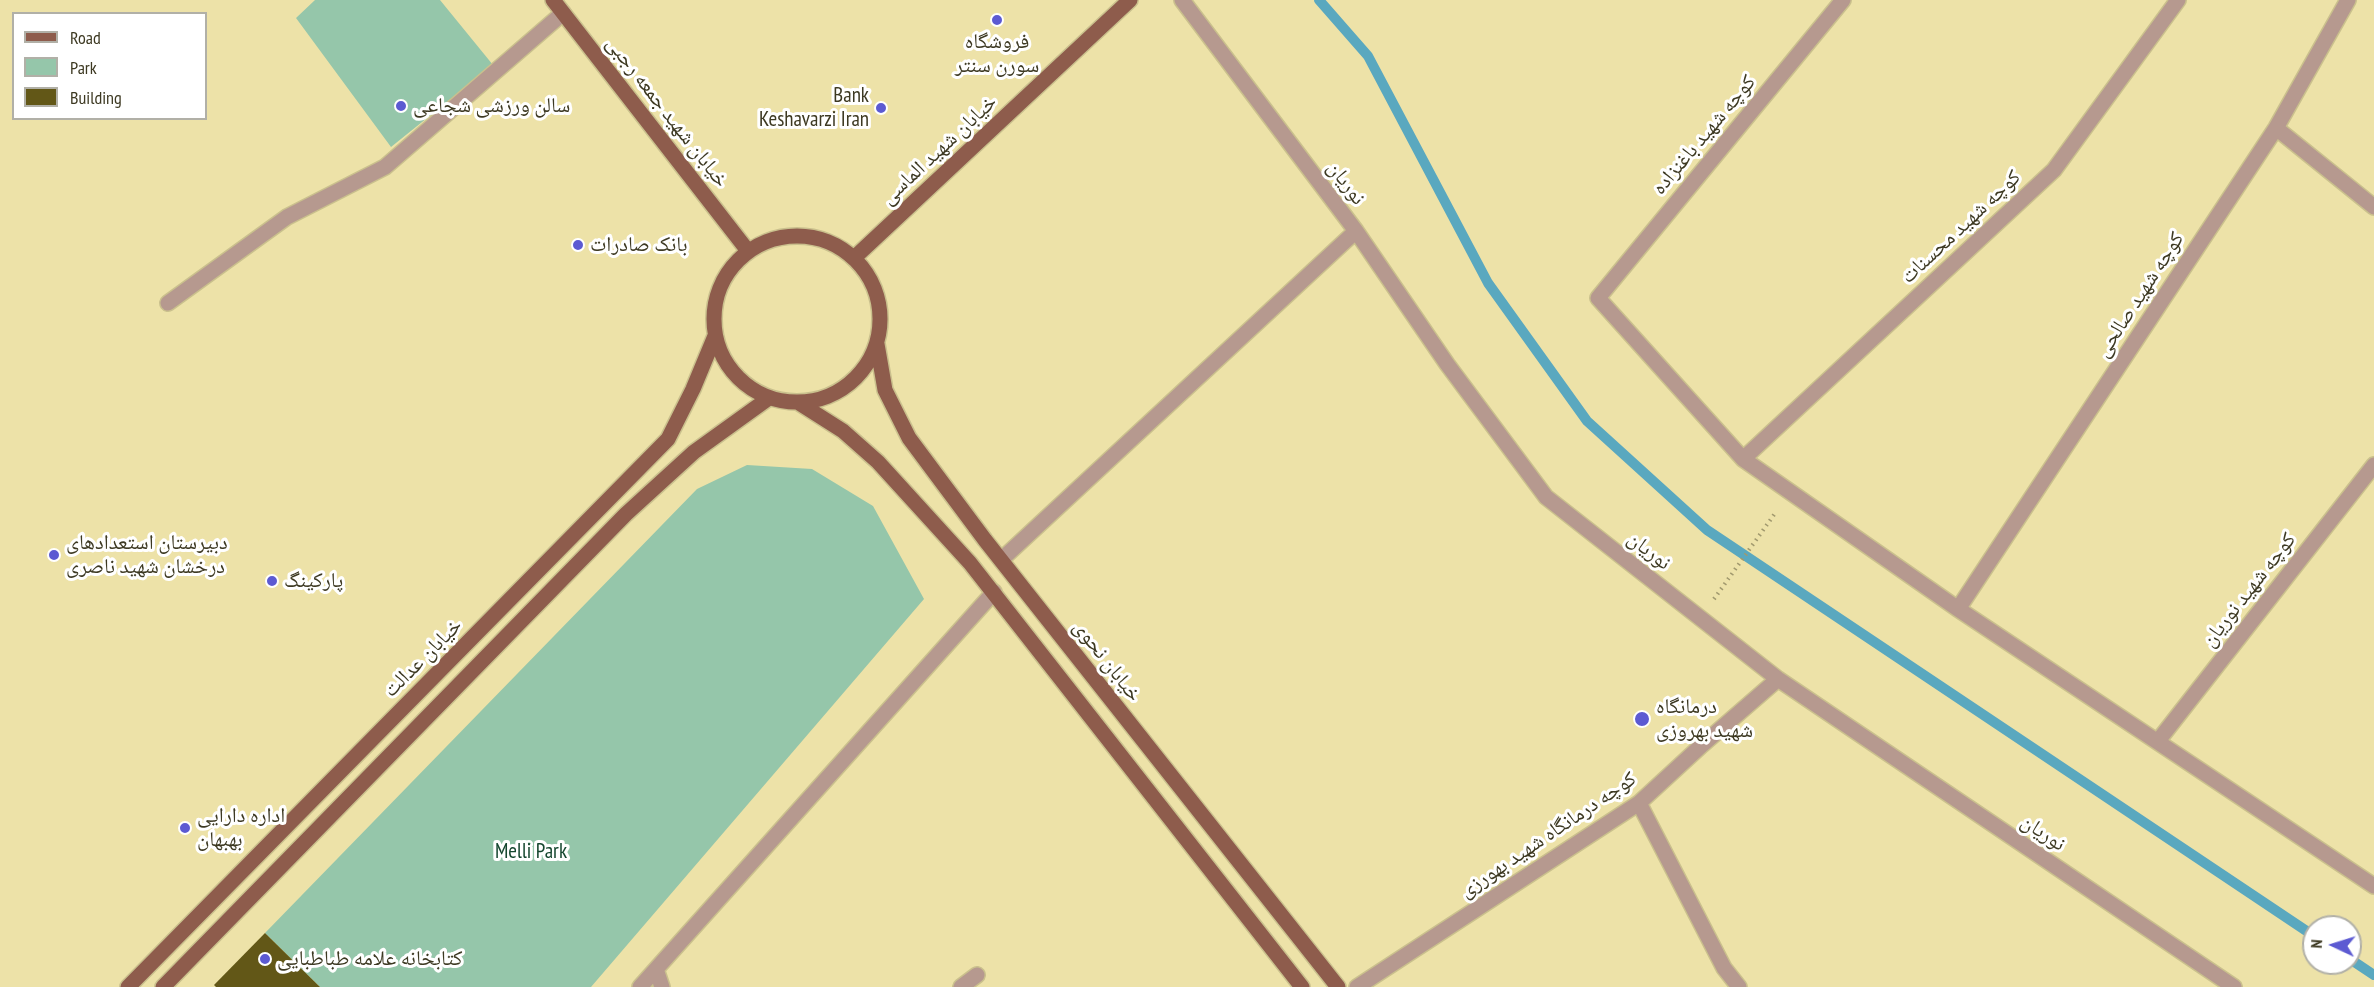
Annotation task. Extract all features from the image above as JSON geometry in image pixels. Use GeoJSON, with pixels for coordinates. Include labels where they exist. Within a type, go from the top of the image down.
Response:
{"type":"FeatureCollection","features":[{"type":"Feature","properties":{"kind":"main road","name":"خیابان شهید جمعه رجبی"},"geometry":{"type":"LineString","coordinates":[[553,0],[748,251]]}},
{"type":"Feature","properties":{"kind":"main road","name":"خیابان شهید الماسی"},"geometry":{"type":"LineString","coordinates":[[854,258],[1130,0]]}},
{"type":"Feature","properties":{"kind":"main road"},"geometry":{"type":"LineString","coordinates":[[802,235],[830,242],[854,258],[869,276],[878,297],[881,321],[877,344],[869,363],[856,379],[838,392],[819,400],[799,403],[769,398],[750,388],[734,374],[722,356],[715,336],[714,312],[719,288],[731,268],[748,251],[774,238],[802,235]]}},
{"type":"Feature","properties":{"kind":"main road","name":"خیابان عدالت"},"geometry":{"type":"LineString","coordinates":[[128,987],[668,439],[693,389],[715,336]]}},
{"type":"Feature","properties":{"kind":"main road","name":"خیابان نحوی"},"geometry":{"type":"LineString","coordinates":[[877,344],[885,390],[909,438],[1001,560],[1338,987]]}},
{"type":"Feature","properties":{"kind":"main road","name":"خیابان عدالت"},"geometry":{"type":"LineString","coordinates":[[164,987],[626,514],[694,452],[769,398]]}},
{"type":"Feature","properties":{"kind":"main road"},"geometry":{"type":"LineString","coordinates":[[799,403],[843,431],[878,462],[994,592],[1302,987]]}},
{"type":"Feature","properties":{"kind":"street","name":"نوریان"},"geometry":{"type":"LineString","coordinates":[[1182,0],[1356,231],[1447,364],[1546,497],[1778,679],[2234,987]]}},
{"type":"Feature","properties":{"kind":"street","name":"کوچه شهید باغنزاده"},"geometry":{"type":"LineString","coordinates":[[1743,459],[1598,298],[1843,0]]}},
{"type":"Feature","properties":{"kind":"street","name":"کوچه شهید محسنات"},"geometry":{"type":"LineString","coordinates":[[1743,459],[2054,170],[2178,0]]}},
{"type":"Feature","properties":{"kind":"street","name":"کوچه شهید صالحی"},"geometry":{"type":"LineString","coordinates":[[1958,609],[2276,128],[2348,0]]}},
{"type":"Feature","properties":{"kind":"street"},"geometry":{"type":"LineString","coordinates":[[168,303],[287,217],[385,167],[563,13]]}},
{"type":"Feature","properties":{"kind":"street"},"geometry":{"type":"LineString","coordinates":[[2276,128],[2374,207]]}},
{"type":"Feature","properties":{"kind":"street"},"geometry":{"type":"LineString","coordinates":[[1001,560],[1356,231]]}},
{"type":"Feature","properties":{"kind":"street"},"geometry":{"type":"LineString","coordinates":[[1743,459],[1958,609],[2374,886]]}},
{"type":"Feature","properties":{"kind":"street","name":"کوچه شهید نوریان"},"geometry":{"type":"LineString","coordinates":[[2158,741],[2374,465]]}},
{"type":"Feature","properties":{"kind":"street"},"geometry":{"type":"LineString","coordinates":[[640,987],[994,592]]}},
{"type":"Feature","properties":{"kind":"street","name":"کوچه درمانگاه شهید بهورزی"},"geometry":{"type":"LineString","coordinates":[[1357,987],[1639,804],[1778,679]]}},
{"type":"Feature","properties":{"kind":"street"},"geometry":{"type":"LineString","coordinates":[[1639,804],[1724,968],[1739,987]]}},
{"type":"Feature","properties":{"kind":"street"},"geometry":{"type":"LineString","coordinates":[[656,969],[662,987]]}},
{"type":"Feature","properties":{"kind":"street"},"geometry":{"type":"LineString","coordinates":[[961,987],[977,975]]}},
{"type":"Feature","properties":{"kind":"path"},"geometry":{"type":"LineString","coordinates":[[1722,588],[1770,520]]}},
{"type":"Feature","properties":{"kind":"green space","name":"سالن ورزشی شجاعی"},"geometry":{"type":"Polygon","coordinates":[[[315,0],[440,0],[493,65],[391,147],[296,18],[315,0]]]}},
{"type":"Feature","properties":{"kind":"green space","name":"Melli Park"},"geometry":{"type":"Polygon","coordinates":[[[747,465],[812,469],[873,506],[924,599],[591,987],[320,987],[265,933],[697,489],[747,465]]]}},
{"type":"Feature","properties":{"kind":"building","name":"کتابخانه علامه طباطبایی"},"geometry":{"type":"Polygon","coordinates":[[[265,933],[320,987],[216,987],[214,985],[265,933]]]}},
{"type":"Feature","properties":{"kind":"waterway"},"geometry":{"type":"LineString","coordinates":[[1319,0],[1368,56],[1488,283],[1587,421],[1707,530],[2302,928]]}},
{"type":"Feature","properties":{"kind":"waterway"},"geometry":{"type":"LineString","coordinates":[[2362,967],[2374,975]]}},
{"type":"Feature","properties":{"kind":"place","name":"فروشگاه سورن سنتر"},"geometry":{"type":"Point","coordinates":[997,20]}},
{"type":"Feature","properties":{"kind":"place","name":"سالن ورزشی شجاعی"},"geometry":{"type":"Point","coordinates":[401,106]}},
{"type":"Feature","properties":{"kind":"place","name":"Bank Keshavarzi Iran"},"geometry":{"type":"Point","coordinates":[881,108]}},
{"type":"Feature","properties":{"kind":"place","name":"بانک صادرات"},"geometry":{"type":"Point","coordinates":[578,245]}},
{"type":"Feature","properties":{"kind":"place","name":"دبیرستان استعدادهای درخشان شهید ناصری"},"geometry":{"type":"Point","coordinates":[54,555]}},
{"type":"Feature","properties":{"kind":"place","name":"پارکینگ"},"geometry":{"type":"Point","coordinates":[272,581]}},
{"type":"Feature","properties":{"kind":"place","name":"درمانگاه شهید بهروزی"},"geometry":{"type":"Point","coordinates":[1642,719]}},
{"type":"Feature","properties":{"kind":"place","name":"اداره دارایی بهبهان"},"geometry":{"type":"Point","coordinates":[185,828]}},
{"type":"Feature","properties":{"kind":"place","name":"کتابخانه علامه طباطبایی"},"geometry":{"type":"Point","coordinates":[265,959]}}]}
